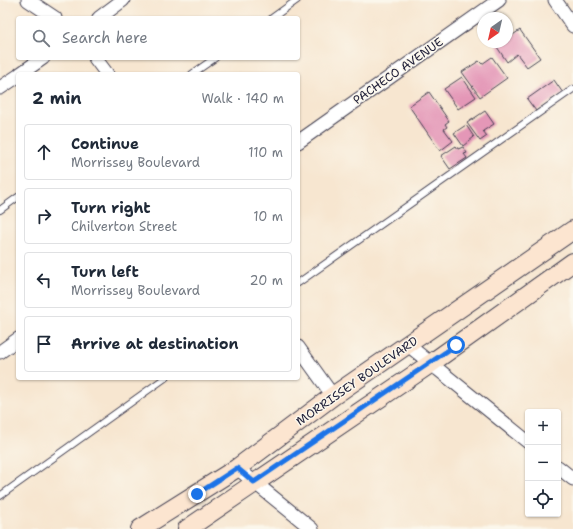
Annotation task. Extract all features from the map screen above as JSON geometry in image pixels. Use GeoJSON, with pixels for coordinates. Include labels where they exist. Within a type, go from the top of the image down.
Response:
{"type":"FeatureCollection","features":[{"type":"Feature","properties":{"kind":"main road","name":"MORRISSEY BOULEVARD"},"geometry":{"type":"LineString","coordinates":[[140,529],[237,468],[333,396],[573,230]]}},
{"type":"Feature","properties":{"kind":"main road"},"geometry":{"type":"LineString","coordinates":[[187,529],[254,482],[430,364],[573,262]]}},
{"type":"Feature","properties":{"kind":"street"},"geometry":{"type":"LineString","coordinates":[[28,0],[52,16]]}},
{"type":"Feature","properties":{"kind":"street"},"geometry":{"type":"LineString","coordinates":[[102,16],[123,0]]}},
{"type":"Feature","properties":{"kind":"street","name":"PACHECO AVENUE"},"geometry":{"type":"LineString","coordinates":[[300,141],[499,0]]}},
{"type":"Feature","properties":{"kind":"street"},"geometry":{"type":"LineString","coordinates":[[555,0],[573,26]]}},
{"type":"Feature","properties":{"kind":"street"},"geometry":{"type":"LineString","coordinates":[[23,72],[40,60]]}},
{"type":"Feature","properties":{"kind":"street"},"geometry":{"type":"LineString","coordinates":[[96,60],[105,72]]}},
{"type":"Feature","properties":{"kind":"street"},"geometry":{"type":"LineString","coordinates":[[0,88],[16,77]]}},
{"type":"Feature","properties":{"kind":"street"},"geometry":{"type":"LineString","coordinates":[[0,352],[16,340]]}},
{"type":"Feature","properties":{"kind":"street"},"geometry":{"type":"LineString","coordinates":[[408,345],[525,440]]}},
{"type":"Feature","properties":{"kind":"street"},"geometry":{"type":"LineString","coordinates":[[300,350],[333,396]]}},
{"type":"Feature","properties":{"kind":"street"},"geometry":{"type":"LineString","coordinates":[[237,468],[312,529]]}},
{"type":"Feature","properties":{"kind":"street"},"geometry":{"type":"LineString","coordinates":[[561,469],[573,479]]}},
{"type":"Feature","properties":{"kind":"lane"},"geometry":{"type":"LineString","coordinates":[[275,16],[297,0]]}},
{"type":"Feature","properties":{"kind":"lane"},"geometry":{"type":"LineString","coordinates":[[195,72],[212,60]]}},
{"type":"Feature","properties":{"kind":"lane"},"geometry":{"type":"LineString","coordinates":[[300,282],[573,89]]}},
{"type":"Feature","properties":{"kind":"lane"},"geometry":{"type":"LineString","coordinates":[[0,210],[16,198]]}},
{"type":"Feature","properties":{"kind":"lane"},"geometry":{"type":"LineString","coordinates":[[0,496],[162,380]]}},
{"type":"Feature","properties":{"kind":"building"},"geometry":{"type":"Polygon","coordinates":[[[520,30],[540,58],[527,67],[517,54],[507,62],[498,48],[513,48],[513,35],[520,30]]]}},
{"type":"Feature","properties":{"kind":"building"},"geometry":{"type":"Polygon","coordinates":[[[492,57],[507,78],[480,97],[462,72],[479,61],[482,64],[492,57]]]}},
{"type":"Feature","properties":{"kind":"building"},"geometry":{"type":"Polygon","coordinates":[[[462,77],[476,97],[458,109],[444,89],[462,77]]]}},
{"type":"Feature","properties":{"kind":"building"},"geometry":{"type":"Polygon","coordinates":[[[554,80],[563,93],[536,111],[527,99],[554,80]]]}},
{"type":"Feature","properties":{"kind":"building"},"geometry":{"type":"Polygon","coordinates":[[[429,92],[449,121],[445,124],[447,127],[444,129],[453,141],[440,151],[409,106],[429,92]]]}},
{"type":"Feature","properties":{"kind":"building"},"geometry":{"type":"Polygon","coordinates":[[[485,111],[494,124],[483,131],[487,136],[480,141],[467,123],[485,111]]]}},
{"type":"Feature","properties":{"kind":"building"},"geometry":{"type":"Polygon","coordinates":[[[466,125],[474,137],[463,146],[454,133],[466,125]]]}},
{"type":"Feature","properties":{"kind":"building"},"geometry":{"type":"Polygon","coordinates":[[[456,146],[458,149],[463,147],[467,153],[464,154],[467,158],[450,169],[441,156],[456,146]]]}},
{"type":"Feature","properties":{"kind":"route"},"geometry":{"type":"LineString","coordinates":[[197,494],[237,468],[254,482],[456,345]]}}]}
